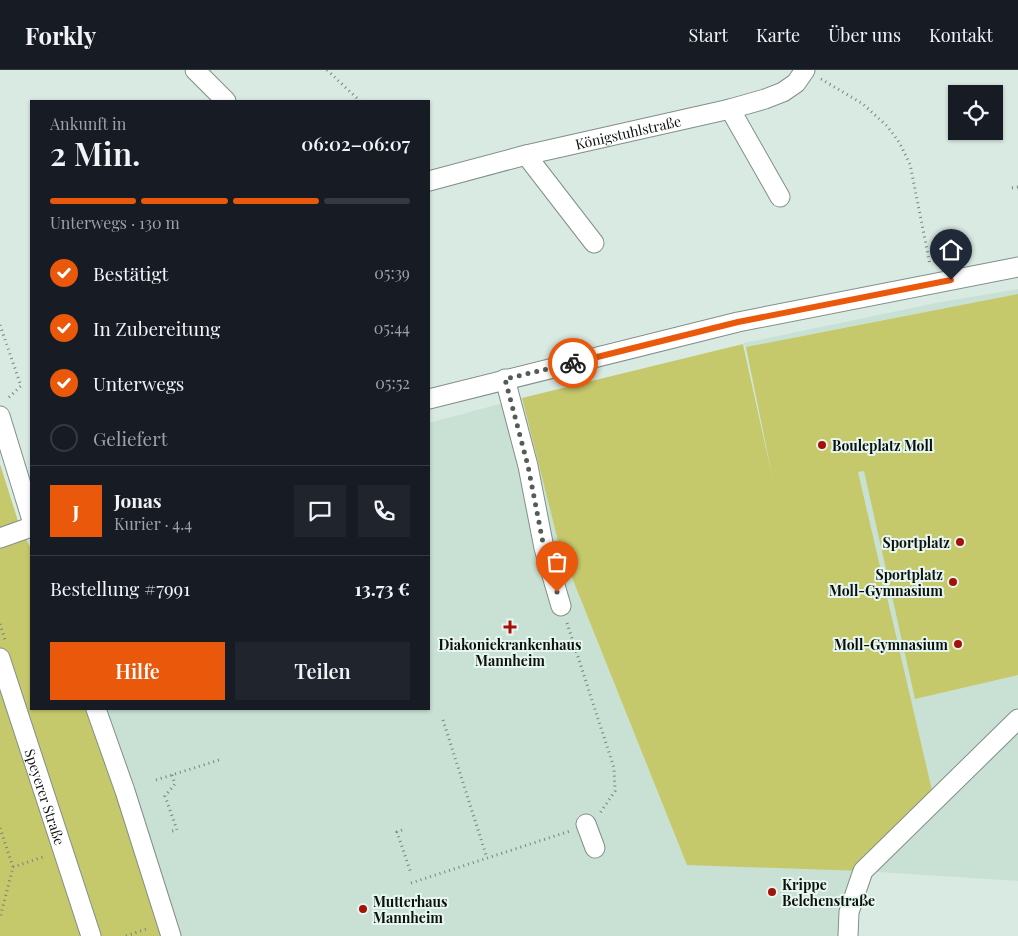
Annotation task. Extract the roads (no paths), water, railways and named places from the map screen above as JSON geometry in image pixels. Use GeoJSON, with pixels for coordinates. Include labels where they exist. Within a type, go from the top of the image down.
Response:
{"type":"FeatureCollection","features":[{"type":"Feature","properties":{"kind":"street"},"geometry":{"type":"LineString","coordinates":[[195,70],[225,100]]}},
{"type":"Feature","properties":{"kind":"street","name":"Königstuhlstraße"},"geometry":{"type":"LineString","coordinates":[[430,181],[526,155],[730,109],[783,92],[810,72]]}},
{"type":"Feature","properties":{"kind":"street"},"geometry":{"type":"LineString","coordinates":[[730,109],[780,197]]}},
{"type":"Feature","properties":{"kind":"street"},"geometry":{"type":"LineString","coordinates":[[526,155],[594,243]]}},
{"type":"Feature","properties":{"kind":"street"},"geometry":{"type":"LineString","coordinates":[[430,399],[738,322],[1018,267]]}},
{"type":"Feature","properties":{"kind":"street"},"geometry":{"type":"LineString","coordinates":[[505,379],[528,466],[544,548],[561,606]]}},
{"type":"Feature","properties":{"kind":"street"},"geometry":{"type":"LineString","coordinates":[[0,416],[30,514]]}},
{"type":"Feature","properties":{"kind":"street"},"geometry":{"type":"LineString","coordinates":[[0,538],[30,527]]}},
{"type":"Feature","properties":{"kind":"street","name":"Speyerer Straße"},"geometry":{"type":"LineString","coordinates":[[0,658],[91,936]]}},
{"type":"Feature","properties":{"kind":"street"},"geometry":{"type":"LineString","coordinates":[[96,710],[124,791],[163,931]]}},
{"type":"Feature","properties":{"kind":"street"},"geometry":{"type":"LineString","coordinates":[[848,936],[849,912],[863,871],[1018,718]]}},
{"type":"Feature","properties":{"kind":"street"},"geometry":{"type":"LineString","coordinates":[[586,824],[595,848]]}},
{"type":"Feature","properties":{"kind":"place","name":"Bouleplatz Moll"},"geometry":{"type":"Point","coordinates":[822,445]}},
{"type":"Feature","properties":{"kind":"place","name":"Sportplatz"},"geometry":{"type":"Point","coordinates":[960,542]}},
{"type":"Feature","properties":{"kind":"place","name":"Sportplatz Moll-Gymnasium"},"geometry":{"type":"Point","coordinates":[953,582]}},
{"type":"Feature","properties":{"kind":"place","name":"Diakoniekrankenhaus Mannheim"},"geometry":{"type":"Point","coordinates":[510,627]}},
{"type":"Feature","properties":{"kind":"place","name":"Moll-Gymnasium"},"geometry":{"type":"Point","coordinates":[958,644]}},
{"type":"Feature","properties":{"kind":"place","name":"Krippe Belchenstraße"},"geometry":{"type":"Point","coordinates":[772,892]}},
{"type":"Feature","properties":{"kind":"place","name":"Mutterhaus Mannheim"},"geometry":{"type":"Point","coordinates":[363,909]}}]}
